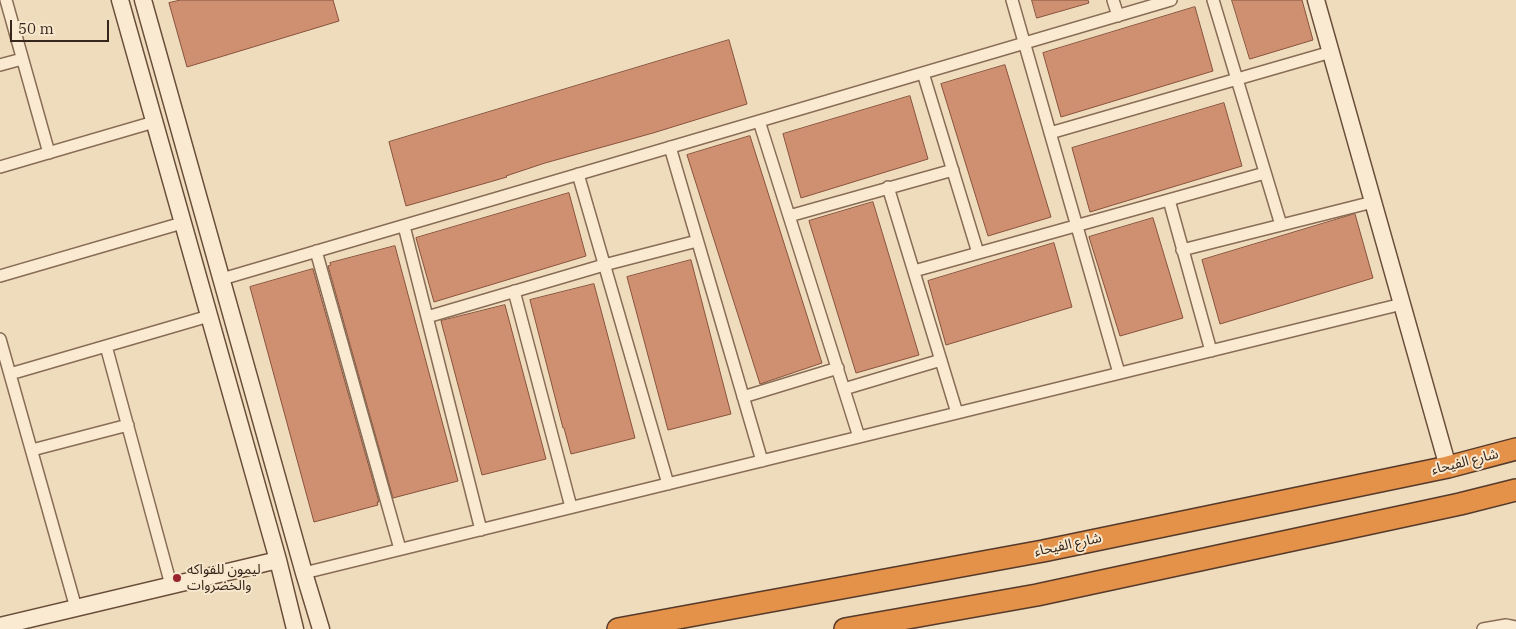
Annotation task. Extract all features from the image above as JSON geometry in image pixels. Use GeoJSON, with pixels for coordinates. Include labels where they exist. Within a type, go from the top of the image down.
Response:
{"type":"FeatureCollection","features":[{"type":"Feature","properties":{"kind":"highway","name":"شارع الفيحاء"},"geometry":{"type":"LineString","coordinates":[[618,629],[1043,551],[1448,467],[1516,449]]}},
{"type":"Feature","properties":{"kind":"highway"},"geometry":{"type":"LineString","coordinates":[[845,629],[1037,595],[1516,490]]}},
{"type":"Feature","properties":{"kind":"street"},"geometry":{"type":"LineString","coordinates":[[6,0],[49,153]]}},
{"type":"Feature","properties":{"kind":"street"},"geometry":{"type":"LineString","coordinates":[[120,0],[278,560],[295,629]]}},
{"type":"Feature","properties":{"kind":"street"},"geometry":{"type":"LineString","coordinates":[[143,0],[321,629]]}},
{"type":"Feature","properties":{"kind":"street"},"geometry":{"type":"LineString","coordinates":[[1012,0],[1119,373]]}},
{"type":"Feature","properties":{"kind":"street"},"geometry":{"type":"LineString","coordinates":[[1113,0],[1118,16]]}},
{"type":"Feature","properties":{"kind":"street"},"geometry":{"type":"LineString","coordinates":[[222,279],[1171,0]]}},
{"type":"Feature","properties":{"kind":"street"},"geometry":{"type":"LineString","coordinates":[[1213,0],[1281,225]]}},
{"type":"Feature","properties":{"kind":"street"},"geometry":{"type":"LineString","coordinates":[[1316,0],[1448,467]]}},
{"type":"Feature","properties":{"kind":"street"},"geometry":{"type":"LineString","coordinates":[[1050,133],[1330,52]]}},
{"type":"Feature","properties":{"kind":"street"},"geometry":{"type":"LineString","coordinates":[[0,65],[22,59]]}},
{"type":"Feature","properties":{"kind":"street"},"geometry":{"type":"LineString","coordinates":[[923,73],[978,253]]}},
{"type":"Feature","properties":{"kind":"street"},"geometry":{"type":"LineString","coordinates":[[759,121],[859,437]]}},
{"type":"Feature","properties":{"kind":"street"},"geometry":{"type":"LineString","coordinates":[[0,167],[154,122]]}},
{"type":"Feature","properties":{"kind":"street"},"geometry":{"type":"LineString","coordinates":[[670,147],[762,461]]}},
{"type":"Feature","properties":{"kind":"street"},"geometry":{"type":"LineString","coordinates":[[789,216],[953,170]]}},
{"type":"Feature","properties":{"kind":"street"},"geometry":{"type":"LineString","coordinates":[[914,271],[1266,173]]}},
{"type":"Feature","properties":{"kind":"street"},"geometry":{"type":"LineString","coordinates":[[578,174],[668,484]]}},
{"type":"Feature","properties":{"kind":"street"},"geometry":{"type":"LineString","coordinates":[[888,187],[957,413]]}},
{"type":"Feature","properties":{"kind":"street"},"geometry":{"type":"LineString","coordinates":[[1169,200],[1211,350]]}},
{"type":"Feature","properties":{"kind":"street"},"geometry":{"type":"LineString","coordinates":[[1182,250],[1373,202]]}},
{"type":"Feature","properties":{"kind":"street"},"geometry":{"type":"LineString","coordinates":[[0,276],[182,223]]}},
{"type":"Feature","properties":{"kind":"street"},"geometry":{"type":"LineString","coordinates":[[404,226],[481,530]]}},
{"type":"Feature","properties":{"kind":"street"},"geometry":{"type":"LineString","coordinates":[[427,317],[604,265],[698,241]]}},
{"type":"Feature","properties":{"kind":"street"},"geometry":{"type":"LineString","coordinates":[[316,251],[400,550]]}},
{"type":"Feature","properties":{"kind":"street"},"geometry":{"type":"LineString","coordinates":[[514,291],[571,507]]}},
{"type":"Feature","properties":{"kind":"street"},"geometry":{"type":"LineString","coordinates":[[304,573],[1402,304]]}},
{"type":"Feature","properties":{"kind":"street"},"geometry":{"type":"LineString","coordinates":[[10,374],[209,316]]}},
{"type":"Feature","properties":{"kind":"street"},"geometry":{"type":"LineString","coordinates":[[0,339],[76,608]]}},
{"type":"Feature","properties":{"kind":"street"},"geometry":{"type":"LineString","coordinates":[[106,346],[171,585]]}},
{"type":"Feature","properties":{"kind":"street"},"geometry":{"type":"LineString","coordinates":[[844,389],[941,360]]}},
{"type":"Feature","properties":{"kind":"street"},"geometry":{"type":"LineString","coordinates":[[743,397],[838,368]]}},
{"type":"Feature","properties":{"kind":"street"},"geometry":{"type":"LineString","coordinates":[[232,397],[254,391]]}},
{"type":"Feature","properties":{"kind":"street"},"geometry":{"type":"LineString","coordinates":[[32,450],[128,425]]}},
{"type":"Feature","properties":{"kind":"street"},"geometry":{"type":"LineString","coordinates":[[0,626],[278,560]]}},
{"type":"Feature","properties":{"kind":"street"},"geometry":{"type":"LineString","coordinates":[[1483,629],[1506,625],[1516,627]]}},
{"type":"Feature","properties":{"kind":"building"},"geometry":{"type":"Polygon","coordinates":[[[181,0],[333,0],[339,21],[187,67],[169,3],[181,0]]]}},
{"type":"Feature","properties":{"kind":"building"},"geometry":{"type":"Polygon","coordinates":[[[1032,0],[1088,0],[1089,3],[1037,18],[1032,0]]]}},
{"type":"Feature","properties":{"kind":"building"},"geometry":{"type":"Polygon","coordinates":[[[1232,0],[1302,0],[1313,40],[1250,59],[1232,0]]]}},
{"type":"Feature","properties":{"kind":"building"},"geometry":{"type":"Polygon","coordinates":[[[1195,7],[1213,71],[1061,117],[1043,53],[1195,7]]]}},
{"type":"Feature","properties":{"kind":"building"},"geometry":{"type":"Polygon","coordinates":[[[729,40],[747,104],[406,206],[389,142],[729,40]]]}},
{"type":"Feature","properties":{"kind":"building"},"geometry":{"type":"Polygon","coordinates":[[[1005,65],[1051,217],[988,236],[941,84],[1005,65]]]}},
{"type":"Feature","properties":{"kind":"building"},"geometry":{"type":"Polygon","coordinates":[[[910,96],[928,159],[801,198],[783,134],[910,96]]]}},
{"type":"Feature","properties":{"kind":"building"},"geometry":{"type":"Polygon","coordinates":[[[1224,103],[1242,166],[1090,212],[1072,148],[1224,103]]]}},
{"type":"Feature","properties":{"kind":"building"},"geometry":{"type":"Polygon","coordinates":[[[750,136],[822,363],[760,384],[687,155],[750,136]]]}},
{"type":"Feature","properties":{"kind":"building"},"geometry":{"type":"Polygon","coordinates":[[[569,193],[586,256],[434,302],[416,238],[569,193]]]}},
{"type":"Feature","properties":{"kind":"building"},"geometry":{"type":"Polygon","coordinates":[[[873,202],[919,355],[856,373],[809,221],[873,202]]]}},
{"type":"Feature","properties":{"kind":"building"},"geometry":{"type":"Polygon","coordinates":[[[1355,214],[1373,278],[1220,324],[1202,260],[1355,214]]]}},
{"type":"Feature","properties":{"kind":"building"},"geometry":{"type":"Polygon","coordinates":[[[1153,218],[1183,318],[1120,336],[1089,237],[1153,218]]]}},
{"type":"Feature","properties":{"kind":"building"},"geometry":{"type":"Polygon","coordinates":[[[1054,243],[1072,307],[946,345],[928,281],[1054,243]]]}},
{"type":"Feature","properties":{"kind":"building"},"geometry":{"type":"Polygon","coordinates":[[[395,246],[458,481],[393,498],[328,266],[331,265],[330,263],[395,246]]]}},
{"type":"Feature","properties":{"kind":"building"},"geometry":{"type":"Polygon","coordinates":[[[691,260],[731,414],[668,430],[627,277],[691,260]]]}},
{"type":"Feature","properties":{"kind":"building"},"geometry":{"type":"Polygon","coordinates":[[[313,269],[379,502],[377,502],[378,505],[314,522],[250,287],[313,269]]]}},
{"type":"Feature","properties":{"kind":"building"},"geometry":{"type":"Polygon","coordinates":[[[594,284],[635,438],[571,454],[530,300],[594,284]]]}},
{"type":"Feature","properties":{"kind":"building"},"geometry":{"type":"Polygon","coordinates":[[[505,305],[546,459],[482,475],[441,321],[505,305]]]}},
{"type":"Feature","properties":{"kind":"place","name":"ليمون للفواكه والخضروات"},"geometry":{"type":"Point","coordinates":[177,578]}}]}
